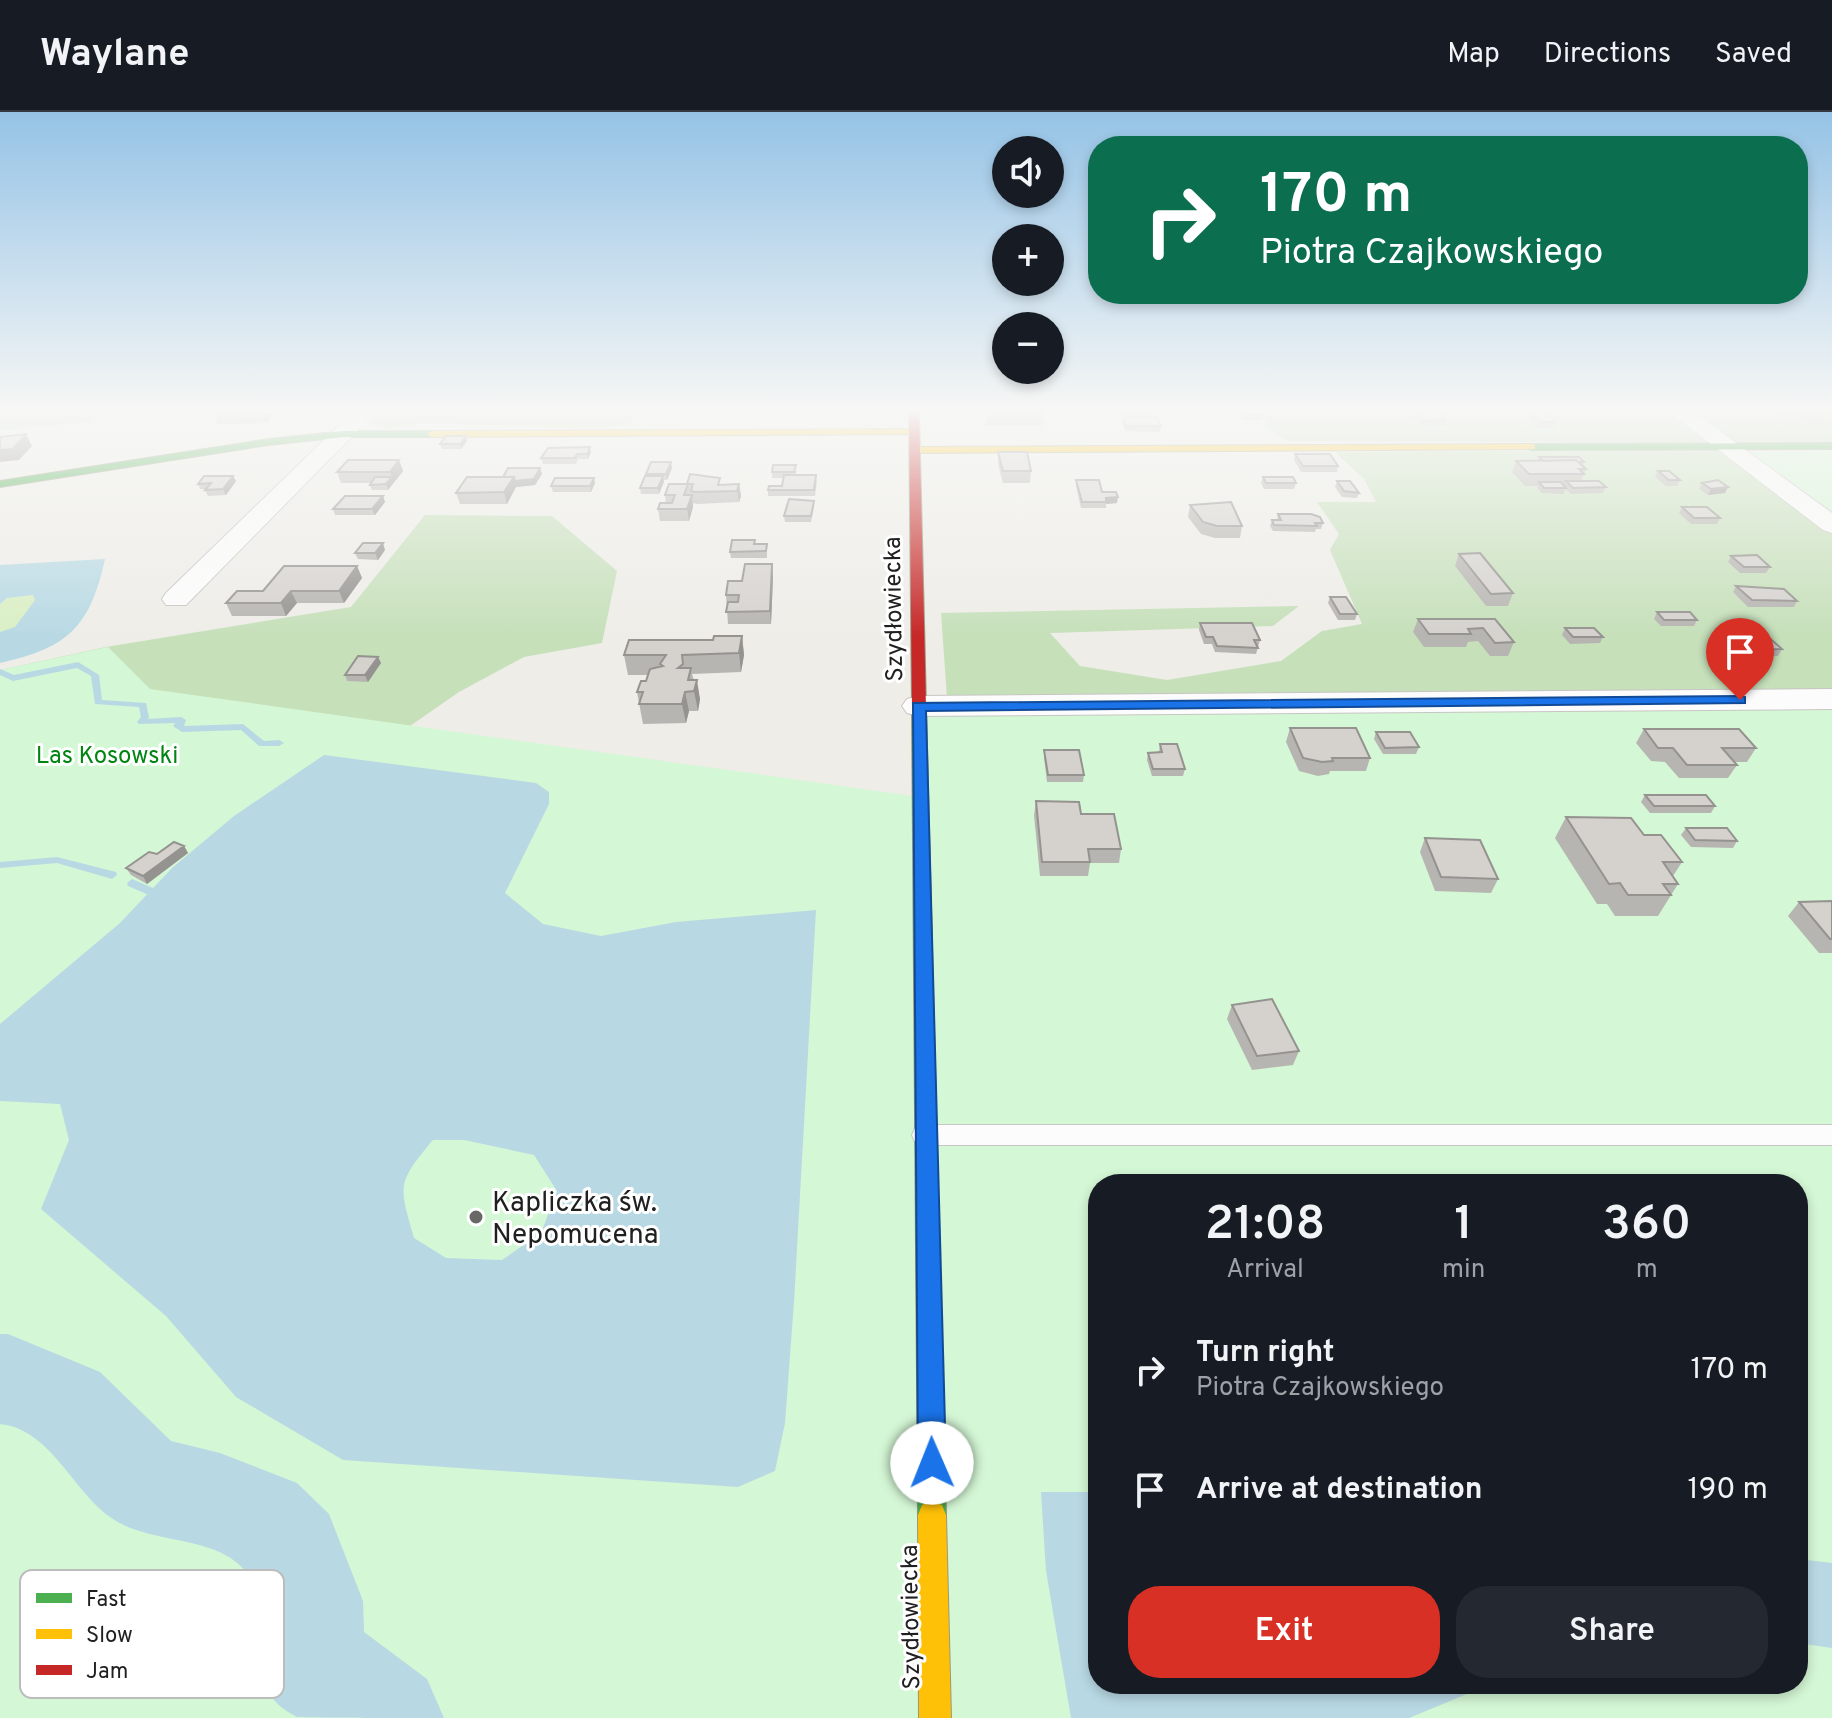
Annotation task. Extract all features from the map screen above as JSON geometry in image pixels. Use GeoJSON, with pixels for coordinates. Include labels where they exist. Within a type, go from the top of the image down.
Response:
{"type":"FeatureCollection","features":[{"type":"Feature","properties":{"kind":"street"},"geometry":{"type":"LineString","coordinates":[[176,599],[291,486]]}},
{"type":"Feature","properties":{"kind":"street","name":"Szydłowiecka"},"geometry":{"type":"LineString","coordinates":[[916,486],[935,1718]]}},
{"type":"Feature","properties":{"kind":"street"},"geometry":{"type":"LineString","coordinates":[[1779,486],[1832,525]]}},
{"type":"Feature","properties":{"kind":"street"},"geometry":{"type":"LineString","coordinates":[[918,706],[1832,699]]}},
{"type":"Feature","properties":{"kind":"lane"},"geometry":{"type":"LineString","coordinates":[[924,1135],[1832,1135]]}},
{"type":"Feature","properties":{"kind":"green space"},"geometry":{"type":"Polygon","coordinates":[[[1368,486],[1770,486],[1832,532],[1832,693],[947,698],[941,613],[1299,606],[1273,626],[1050,633],[1080,666],[1167,680],[1281,661],[1322,631],[1362,624],[1330,550],[1339,534],[1317,502],[1376,502],[1368,486]]]}},
{"type":"Feature","properties":{"kind":"green space"},"geometry":{"type":"Polygon","coordinates":[[[1786,486],[1832,486],[1832,520],[1786,486]]]}},
{"type":"Feature","properties":{"kind":"green space","name":"Las Kosowski"},"geometry":{"type":"Polygon","coordinates":[[[425,515],[552,516],[617,571],[602,643],[524,657],[459,692],[410,726],[336,717],[50,930],[0,670],[106,647],[351,607],[425,515]]]}},
{"type":"Feature","properties":{"kind":"green space"},"geometry":{"type":"Polygon","coordinates":[[[33,595],[35,600],[15,628],[0,632],[0,604],[6,598],[33,595]]]}},
{"type":"Feature","properties":{"kind":"green space"},"geometry":{"type":"Polygon","coordinates":[[[108,647],[150,689],[913,796],[911,710],[1832,707],[1832,1718],[0,1718],[0,670],[108,647]]]}},
{"type":"Feature","properties":{"kind":"water"},"geometry":{"type":"Polygon","coordinates":[[[105,559],[92,602],[72,631],[43,650],[0,663],[0,632],[15,627],[35,600],[33,595],[7,598],[0,604],[0,565],[105,559]]]}},
{"type":"Feature","properties":{"kind":"water"},"geometry":{"type":"Polygon","coordinates":[[[324,755],[536,783],[549,792],[549,804],[505,893],[543,924],[601,936],[676,922],[816,910],[794,1302],[785,1423],[775,1471],[738,1487],[343,1460],[236,1397],[166,1316],[41,1209],[69,1140],[60,1104],[0,1101],[0,1024],[120,923],[172,868],[234,816],[324,755]],[[433,1140],[412,1166],[404,1186],[405,1207],[414,1238],[446,1258],[502,1260],[541,1233],[557,1191],[534,1155],[464,1140],[433,1140]]]}},
{"type":"Feature","properties":{"kind":"water"},"geometry":{"type":"Polygon","coordinates":[[[1041,1492],[1088,1492],[1088,1694],[1467,1694],[1409,1718],[1071,1718],[1046,1571],[1041,1492]]]}},
{"type":"Feature","properties":{"kind":"water"},"geometry":{"type":"Polygon","coordinates":[[[1808,1560],[1832,1563],[1832,1648],[1808,1644],[1808,1560]]]}},
{"type":"Feature","properties":{"kind":"building"},"geometry":{"type":"Polygon","coordinates":[[[208,486],[225,486],[223,489],[205,490],[208,486]]]}},
{"type":"Feature","properties":{"kind":"building"},"geometry":{"type":"Polygon","coordinates":[[[461,486],[508,486],[504,492],[456,493],[461,486]]]}},
{"type":"Feature","properties":{"kind":"building"},"geometry":{"type":"Polygon","coordinates":[[[668,486],[687,486],[684,495],[692,495],[687,509],[658,509],[660,503],[672,503],[675,495],[665,495],[668,486]]]}},
{"type":"Feature","properties":{"kind":"building"},"geometry":{"type":"Polygon","coordinates":[[[692,486],[738,486],[737,491],[691,491],[692,486]]]}},
{"type":"Feature","properties":{"kind":"building"},"geometry":{"type":"Polygon","coordinates":[[[769,486],[815,486],[814,490],[768,490],[769,486]]]}},
{"type":"Feature","properties":{"kind":"building"},"geometry":{"type":"Polygon","coordinates":[[[1078,486],[1100,486],[1102,492],[1116,492],[1118,497],[1106,498],[1106,502],[1082,502],[1078,486]]]}},
{"type":"Feature","properties":{"kind":"building"},"geometry":{"type":"Polygon","coordinates":[[[1340,486],[1354,486],[1359,493],[1344,491],[1340,486]]]}},
{"type":"Feature","properties":{"kind":"building"},"geometry":{"type":"Polygon","coordinates":[[[1542,486],[1566,488],[1544,488],[1542,486]]]}},
{"type":"Feature","properties":{"kind":"building"},"geometry":{"type":"Polygon","coordinates":[[[1571,486],[1606,487],[1573,488],[1571,486]]]}},
{"type":"Feature","properties":{"kind":"building"},"geometry":{"type":"Polygon","coordinates":[[[1706,486],[1728,487],[1711,489],[1706,486]]]}},
{"type":"Feature","properties":{"kind":"building"},"geometry":{"type":"Polygon","coordinates":[[[345,496],[383,496],[372,509],[333,509],[345,496]]]}},
{"type":"Feature","properties":{"kind":"building"},"geometry":{"type":"Polygon","coordinates":[[[789,499],[814,501],[811,516],[784,516],[789,499]]]}},
{"type":"Feature","properties":{"kind":"building"},"geometry":{"type":"Polygon","coordinates":[[[1231,502],[1242,526],[1217,526],[1203,522],[1190,505],[1231,502]]]}},
{"type":"Feature","properties":{"kind":"building"},"geometry":{"type":"Polygon","coordinates":[[[1682,507],[1707,507],[1720,518],[1694,518],[1682,507]]]}},
{"type":"Feature","properties":{"kind":"building"},"geometry":{"type":"Polygon","coordinates":[[[1278,514],[1311,514],[1320,517],[1323,523],[1315,523],[1317,526],[1274,525],[1272,520],[1281,520],[1278,514]]]}},
{"type":"Feature","properties":{"kind":"building"},"geometry":{"type":"Polygon","coordinates":[[[732,540],[755,540],[754,544],[767,544],[766,551],[730,552],[732,540]]]}},
{"type":"Feature","properties":{"kind":"building"},"geometry":{"type":"Polygon","coordinates":[[[363,543],[383,543],[375,553],[355,553],[363,543]]]}},
{"type":"Feature","properties":{"kind":"building"},"geometry":{"type":"Polygon","coordinates":[[[1480,553],[1513,593],[1491,594],[1459,554],[1480,553]]]}},
{"type":"Feature","properties":{"kind":"building"},"geometry":{"type":"Polygon","coordinates":[[[1757,555],[1770,567],[1744,567],[1731,556],[1757,555]]]}},
{"type":"Feature","properties":{"kind":"building"},"geometry":{"type":"Polygon","coordinates":[[[745,564],[772,564],[770,611],[726,612],[728,602],[738,602],[739,595],[726,595],[728,581],[742,581],[745,564]]]}},
{"type":"Feature","properties":{"kind":"building"},"geometry":{"type":"Polygon","coordinates":[[[284,566],[357,566],[339,591],[291,591],[281,603],[226,603],[237,591],[263,591],[284,566]]]}},
{"type":"Feature","properties":{"kind":"building"},"geometry":{"type":"Polygon","coordinates":[[[1736,586],[1784,589],[1797,601],[1752,600],[1736,586]]]}},
{"type":"Feature","properties":{"kind":"building"},"geometry":{"type":"Polygon","coordinates":[[[1330,597],[1346,597],[1357,614],[1340,614],[1330,597]]]}},
{"type":"Feature","properties":{"kind":"building"},"geometry":{"type":"Polygon","coordinates":[[[1657,612],[1690,612],[1697,620],[1664,620],[1657,612]]]}},
{"type":"Feature","properties":{"kind":"building"},"geometry":{"type":"Polygon","coordinates":[[[1418,619],[1495,619],[1514,642],[1495,643],[1483,628],[1468,629],[1471,634],[1429,634],[1418,619]]]}},
{"type":"Feature","properties":{"kind":"building"},"geometry":{"type":"Polygon","coordinates":[[[1200,623],[1252,623],[1260,640],[1254,640],[1258,648],[1217,646],[1213,637],[1206,637],[1200,623]]]}},
{"type":"Feature","properties":{"kind":"building"},"geometry":{"type":"Polygon","coordinates":[[[1565,628],[1594,628],[1603,637],[1573,637],[1565,628]]]}},
{"type":"Feature","properties":{"kind":"building"},"geometry":{"type":"Polygon","coordinates":[[[1739,629],[1759,629],[1782,649],[1761,650],[1739,629]]]}},
{"type":"Feature","properties":{"kind":"building"},"geometry":{"type":"Polygon","coordinates":[[[714,636],[742,636],[739,653],[682,655],[683,664],[678,668],[691,668],[688,680],[697,680],[694,691],[685,692],[682,704],[639,704],[643,692],[637,692],[641,681],[646,681],[650,669],[663,666],[660,664],[666,655],[624,655],[629,640],[713,640],[714,636]]]}},
{"type":"Feature","properties":{"kind":"building"},"geometry":{"type":"Polygon","coordinates":[[[358,656],[378,657],[365,675],[345,675],[358,656]]]}},
{"type":"Feature","properties":{"kind":"building"},"geometry":{"type":"Polygon","coordinates":[[[1290,728],[1356,728],[1370,758],[1332,758],[1333,761],[1322,762],[1303,758],[1290,728]]]}},
{"type":"Feature","properties":{"kind":"building"},"geometry":{"type":"Polygon","coordinates":[[[1644,729],[1739,729],[1756,748],[1722,748],[1737,765],[1687,765],[1673,748],[1658,748],[1644,729]]]}},
{"type":"Feature","properties":{"kind":"building"},"geometry":{"type":"Polygon","coordinates":[[[1376,732],[1410,732],[1419,747],[1385,748],[1376,732]]]}},
{"type":"Feature","properties":{"kind":"building"},"geometry":{"type":"Polygon","coordinates":[[[1160,744],[1177,744],[1185,769],[1153,769],[1148,753],[1162,752],[1160,744]]]}},
{"type":"Feature","properties":{"kind":"building"},"geometry":{"type":"Polygon","coordinates":[[[1044,750],[1079,750],[1084,775],[1048,775],[1044,750]]]}},
{"type":"Feature","properties":{"kind":"building"},"geometry":{"type":"Polygon","coordinates":[[[1645,795],[1706,795],[1715,806],[1654,806],[1645,795]]]}},
{"type":"Feature","properties":{"kind":"building"},"geometry":{"type":"Polygon","coordinates":[[[1036,801],[1079,802],[1081,814],[1114,814],[1121,849],[1088,849],[1090,862],[1042,862],[1036,801]]]}},
{"type":"Feature","properties":{"kind":"building"},"geometry":{"type":"Polygon","coordinates":[[[1566,817],[1631,818],[1644,835],[1661,835],[1682,862],[1663,862],[1678,884],[1663,884],[1671,895],[1628,895],[1620,883],[1609,884],[1566,817]]]}},
{"type":"Feature","properties":{"kind":"building"},"geometry":{"type":"Polygon","coordinates":[[[1686,828],[1727,828],[1737,841],[1695,840],[1686,828]]]}},
{"type":"Feature","properties":{"kind":"building"},"geometry":{"type":"Polygon","coordinates":[[[1425,838],[1480,840],[1498,879],[1441,877],[1425,838]]]}},
{"type":"Feature","properties":{"kind":"building"},"geometry":{"type":"Polygon","coordinates":[[[174,842],[184,846],[143,876],[126,868],[149,852],[157,854],[174,842]]]}},
{"type":"Feature","properties":{"kind":"building"},"geometry":{"type":"Polygon","coordinates":[[[1832,901],[1832,939],[1830,939],[1799,902],[1832,901]]]}},
{"type":"Feature","properties":{"kind":"building"},"geometry":{"type":"Polygon","coordinates":[[[1272,999],[1299,1051],[1257,1056],[1232,1005],[1272,999]]]}},
{"type":"Feature","properties":{"kind":"waterway"},"geometry":{"type":"LineString","coordinates":[[0,672],[13,678],[78,665],[95,675],[98,702],[143,705],[145,717],[142,722],[181,720],[178,726],[182,729],[243,727],[262,744],[279,743]]}},
{"type":"Feature","properties":{"kind":"waterway"},"geometry":{"type":"LineString","coordinates":[[0,865],[57,860],[112,875]]}},
{"type":"Feature","properties":{"kind":"waterway"},"geometry":{"type":"LineString","coordinates":[[132,883],[149,891]]}},
{"type":"Feature","properties":{"kind":"waterway"},"geometry":{"type":"LineString","coordinates":[[0,1379],[8,1379],[67,1405],[145,1483],[220,1502],[262,1518],[293,1550],[311,1601],[311,1659],[388,1718]]}},
{"type":"Feature","properties":{"kind":"traffic: fast"},"geometry":{"type":"LineString","coordinates":[[919,707],[932,1515]]}},
{"type":"Feature","properties":{"kind":"traffic: slow"},"geometry":{"type":"LineString","coordinates":[[932,1515],[935,1718]]}},
{"type":"Feature","properties":{"kind":"traffic: jam"},"geometry":{"type":"LineString","coordinates":[[915,486],[919,707]]}},
{"type":"Feature","properties":{"kind":"place","name":"Kapliczka św. Nepomucena"},"geometry":{"type":"Point","coordinates":[476,1217]}},
{"type":"Feature","properties":{"kind":"route"},"geometry":{"type":"LineString","coordinates":[[932,1463],[918,706],[1740,700]]}}]}
